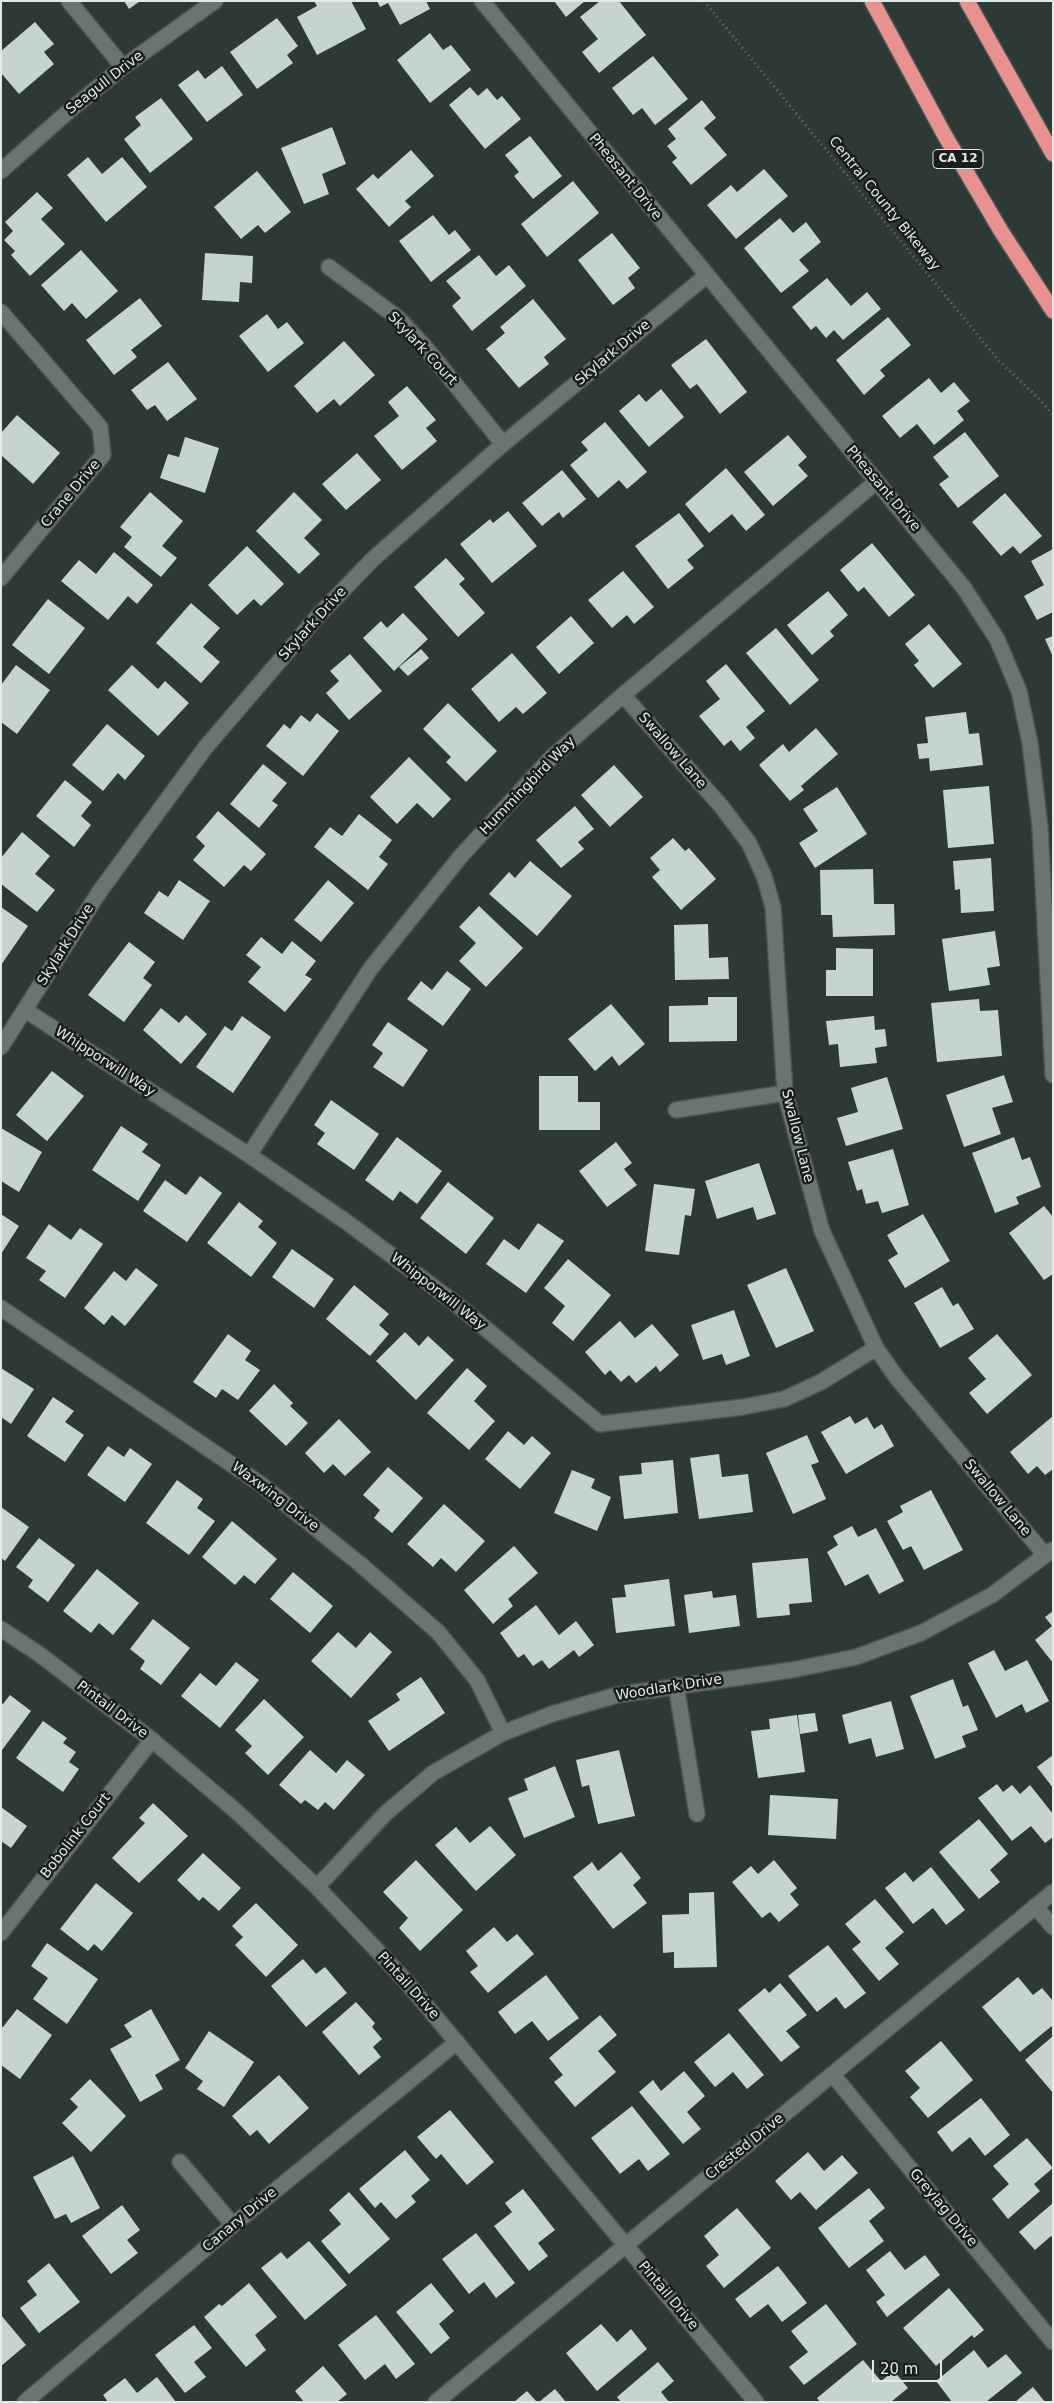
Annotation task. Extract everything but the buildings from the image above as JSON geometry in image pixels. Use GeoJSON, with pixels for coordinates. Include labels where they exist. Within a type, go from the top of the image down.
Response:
{"type":"FeatureCollection","features":[{"type":"Feature","properties":{"kind":"highway","name":"CA 12"},"geometry":{"type":"LineString","coordinates":[[872,1],[944,134],[1001,231],[1053,311]]}},
{"type":"Feature","properties":{"kind":"highway"},"geometry":{"type":"LineString","coordinates":[[967,1],[1053,154]]}},
{"type":"Feature","properties":{"kind":"street"},"geometry":{"type":"LineString","coordinates":[[69,1],[123,67]]}},
{"type":"Feature","properties":{"kind":"street","name":"Seagull Drive"},"geometry":{"type":"LineString","coordinates":[[1,172],[70,110],[123,67],[214,1]]}},
{"type":"Feature","properties":{"kind":"street","name":"Pheasant Drive"},"geometry":{"type":"LineString","coordinates":[[482,1],[964,588],[997,639],[1019,691],[1046,826],[1053,1076]]}},
{"type":"Feature","properties":{"kind":"street","name":"Skylark Court"},"geometry":{"type":"LineString","coordinates":[[329,267],[398,318],[426,348],[504,444]]}},
{"type":"Feature","properties":{"kind":"street","name":"Skylark Drive"},"geometry":{"type":"LineString","coordinates":[[1,1047],[100,891],[205,748],[318,616],[373,559],[504,444],[706,276]]}},
{"type":"Feature","properties":{"kind":"street","name":"Crane Drive"},"geometry":{"type":"LineString","coordinates":[[1,312],[100,427],[103,455],[1,578]]}},
{"type":"Feature","properties":{"kind":"street","name":"Hummingbird Way"},"geometry":{"type":"LineString","coordinates":[[248,1155],[371,968],[462,856],[551,758],[876,482]]}},
{"type":"Feature","properties":{"kind":"street","name":"Swallow Lane"},"geometry":{"type":"LineString","coordinates":[[623,695],[721,806],[748,843],[764,876],[773,907],[785,1094],[822,1231],[876,1348],[897,1378],[1049,1552]]}},
{"type":"Feature","properties":{"kind":"street","name":"Whipporwill Way"},"geometry":{"type":"LineString","coordinates":[[25,1010],[248,1155],[348,1223],[455,1303],[600,1424],[743,1407],[784,1399],[821,1382],[876,1348]]}},
{"type":"Feature","properties":{"kind":"street"},"geometry":{"type":"LineString","coordinates":[[676,1110],[785,1094]]}},
{"type":"Feature","properties":{"kind":"street","name":"Waxwing Drive"},"geometry":{"type":"LineString","coordinates":[[1,1308],[262,1485],[360,1564],[438,1632],[477,1680],[503,1733]]}},
{"type":"Feature","properties":{"kind":"street","name":"Woodlark Drive"},"geometry":{"type":"LineString","coordinates":[[317,1887],[386,1813],[433,1773],[503,1733],[552,1714],[617,1695],[676,1685],[792,1670],[856,1657],[921,1633],[992,1595],[1049,1552]]}},
{"type":"Feature","properties":{"kind":"street","name":"Pintail Drive"},"geometry":{"type":"LineString","coordinates":[[1,1629],[39,1654],[152,1740],[237,1812],[317,1887],[404,1979],[756,2402]]}},
{"type":"Feature","properties":{"kind":"street"},"geometry":{"type":"LineString","coordinates":[[676,1685],[697,1814]]}},
{"type":"Feature","properties":{"kind":"street","name":"Bobolink Court"},"geometry":{"type":"LineString","coordinates":[[1,1933],[152,1740]]}},
{"type":"Feature","properties":{"kind":"street","name":"Crested Drive"},"geometry":{"type":"LineString","coordinates":[[436,2402],[1053,1892]]}},
{"type":"Feature","properties":{"kind":"street"},"geometry":{"type":"LineString","coordinates":[[1035,1906],[1053,1927]]}},
{"type":"Feature","properties":{"kind":"street","name":"Canary Drive"},"geometry":{"type":"LineString","coordinates":[[25,2402],[234,2225],[457,2042]]}},
{"type":"Feature","properties":{"kind":"street","name":"Greylag Drive"},"geometry":{"type":"LineString","coordinates":[[833,2075],[1053,2342]]}},
{"type":"Feature","properties":{"kind":"street"},"geometry":{"type":"LineString","coordinates":[[180,2162],[234,2225]]}},
{"type":"Feature","properties":{"kind":"path","name":"Central County Bikeway"},"geometry":{"type":"LineString","coordinates":[[704,1],[999,361],[1053,415]]}}]}
